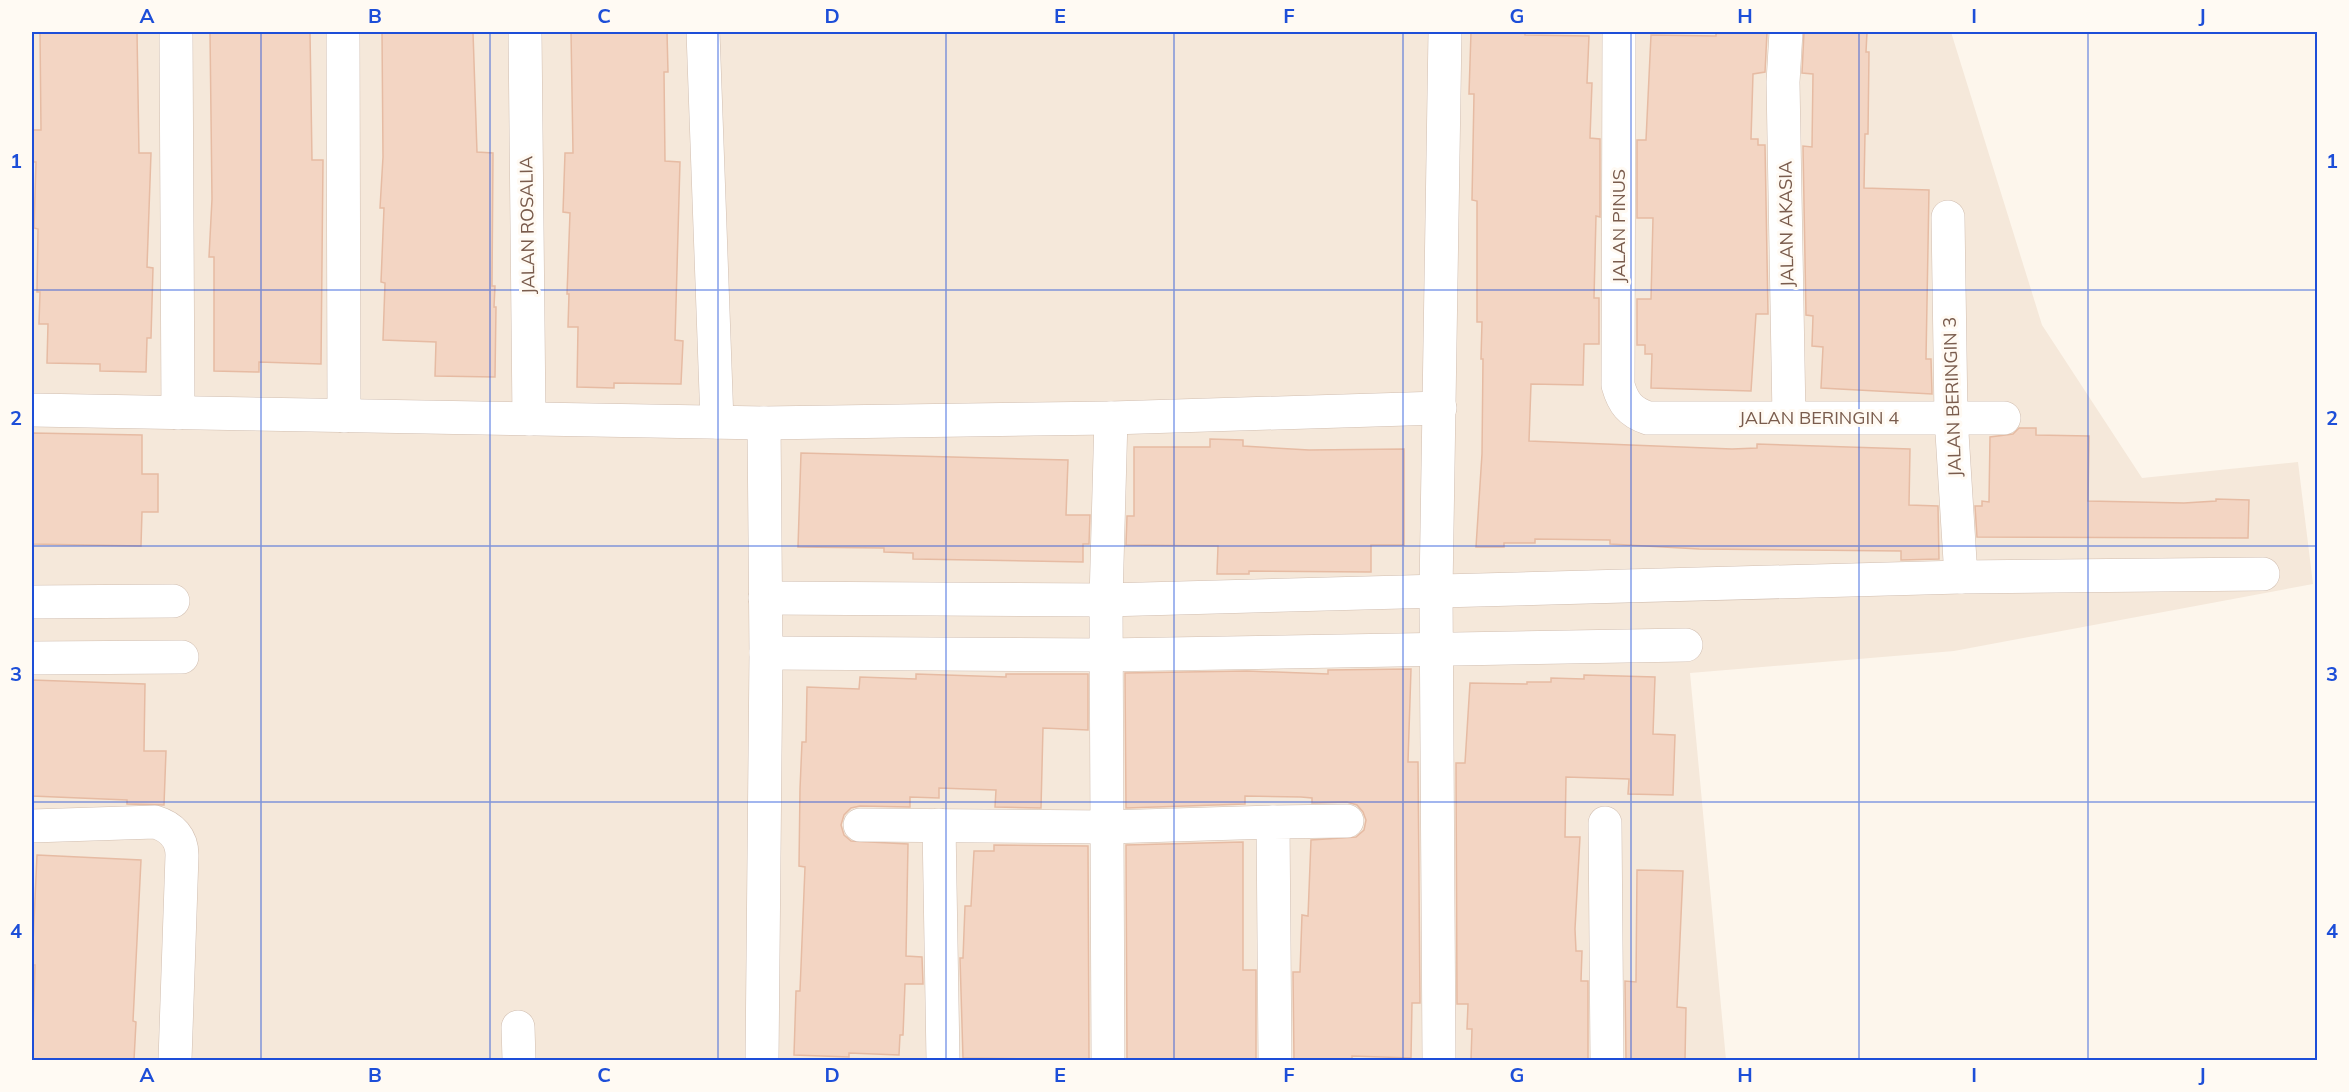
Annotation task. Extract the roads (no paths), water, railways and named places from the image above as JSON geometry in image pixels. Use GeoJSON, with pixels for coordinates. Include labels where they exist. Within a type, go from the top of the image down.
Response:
{"type":"FeatureCollection","features":[{"type":"Feature","properties":{"kind":"street"},"geometry":{"type":"LineString","coordinates":[[176,32],[178,413]]}},
{"type":"Feature","properties":{"kind":"street"},"geometry":{"type":"LineString","coordinates":[[343,32],[344,416]]}},
{"type":"Feature","properties":{"kind":"street","name":"JALAN ROSALIA"},"geometry":{"type":"LineString","coordinates":[[525,32],[529,419]]}},
{"type":"Feature","properties":{"kind":"street"},"geometry":{"type":"LineString","coordinates":[[703,32],[717,422]]}},
{"type":"Feature","properties":{"kind":"street"},"geometry":{"type":"LineString","coordinates":[[1439,1060],[1436,591],[1445,32]]}},
{"type":"Feature","properties":{"kind":"street","name":"JALAN PINUS"},"geometry":{"type":"LineString","coordinates":[[1619,32],[1618,385],[1626,405],[1636,414]]}},
{"type":"Feature","properties":{"kind":"street","name":"JALAN AKASIA"},"geometry":{"type":"LineString","coordinates":[[1786,32],[1783,82],[1789,417]]}},
{"type":"Feature","properties":{"kind":"street","name":"JALAN BERINGIN 3"},"geometry":{"type":"LineString","coordinates":[[1948,217],[1951,417],[1961,577]]}},
{"type":"Feature","properties":{"kind":"street"},"geometry":{"type":"LineString","coordinates":[[32,410],[764,423],[1111,418],[1440,408]]}},
{"type":"Feature","properties":{"kind":"street","name":"JALAN BERINGIN 4"},"geometry":{"type":"LineString","coordinates":[[1636,414],[1648,418],[2004,417]]}},
{"type":"Feature","properties":{"kind":"street"},"geometry":{"type":"LineString","coordinates":[[1108,1060],[1106,600],[1111,418]]}},
{"type":"Feature","properties":{"kind":"street"},"geometry":{"type":"LineString","coordinates":[[762,1060],[766,653],[764,423]]}},
{"type":"Feature","properties":{"kind":"street"},"geometry":{"type":"LineString","coordinates":[[765,598],[1106,600],[1961,577],[2263,574]]}},
{"type":"Feature","properties":{"kind":"street"},"geometry":{"type":"LineString","coordinates":[[32,602],[173,601]]}},
{"type":"Feature","properties":{"kind":"street"},"geometry":{"type":"LineString","coordinates":[[766,653],[1106,654],[1436,651],[1686,645]]}},
{"type":"Feature","properties":{"kind":"street"},"geometry":{"type":"LineString","coordinates":[[32,658],[182,657]]}},
{"type":"Feature","properties":{"kind":"street"},"geometry":{"type":"LineString","coordinates":[[860,825],[1108,826],[1347,820]]}},
{"type":"Feature","properties":{"kind":"street"},"geometry":{"type":"LineString","coordinates":[[32,826],[155,822],[163,824],[179,838],[182,855],[175,1060]]}},
{"type":"Feature","properties":{"kind":"street"},"geometry":{"type":"LineString","coordinates":[[1273,822],[1275,1060]]}},
{"type":"Feature","properties":{"kind":"street"},"geometry":{"type":"LineString","coordinates":[[1605,823],[1607,1060]]}},
{"type":"Feature","properties":{"kind":"street"},"geometry":{"type":"LineString","coordinates":[[939,825],[943,1060]]}},
{"type":"Feature","properties":{"kind":"street"},"geometry":{"type":"LineString","coordinates":[[518,1027],[519,1060]]}}]}
